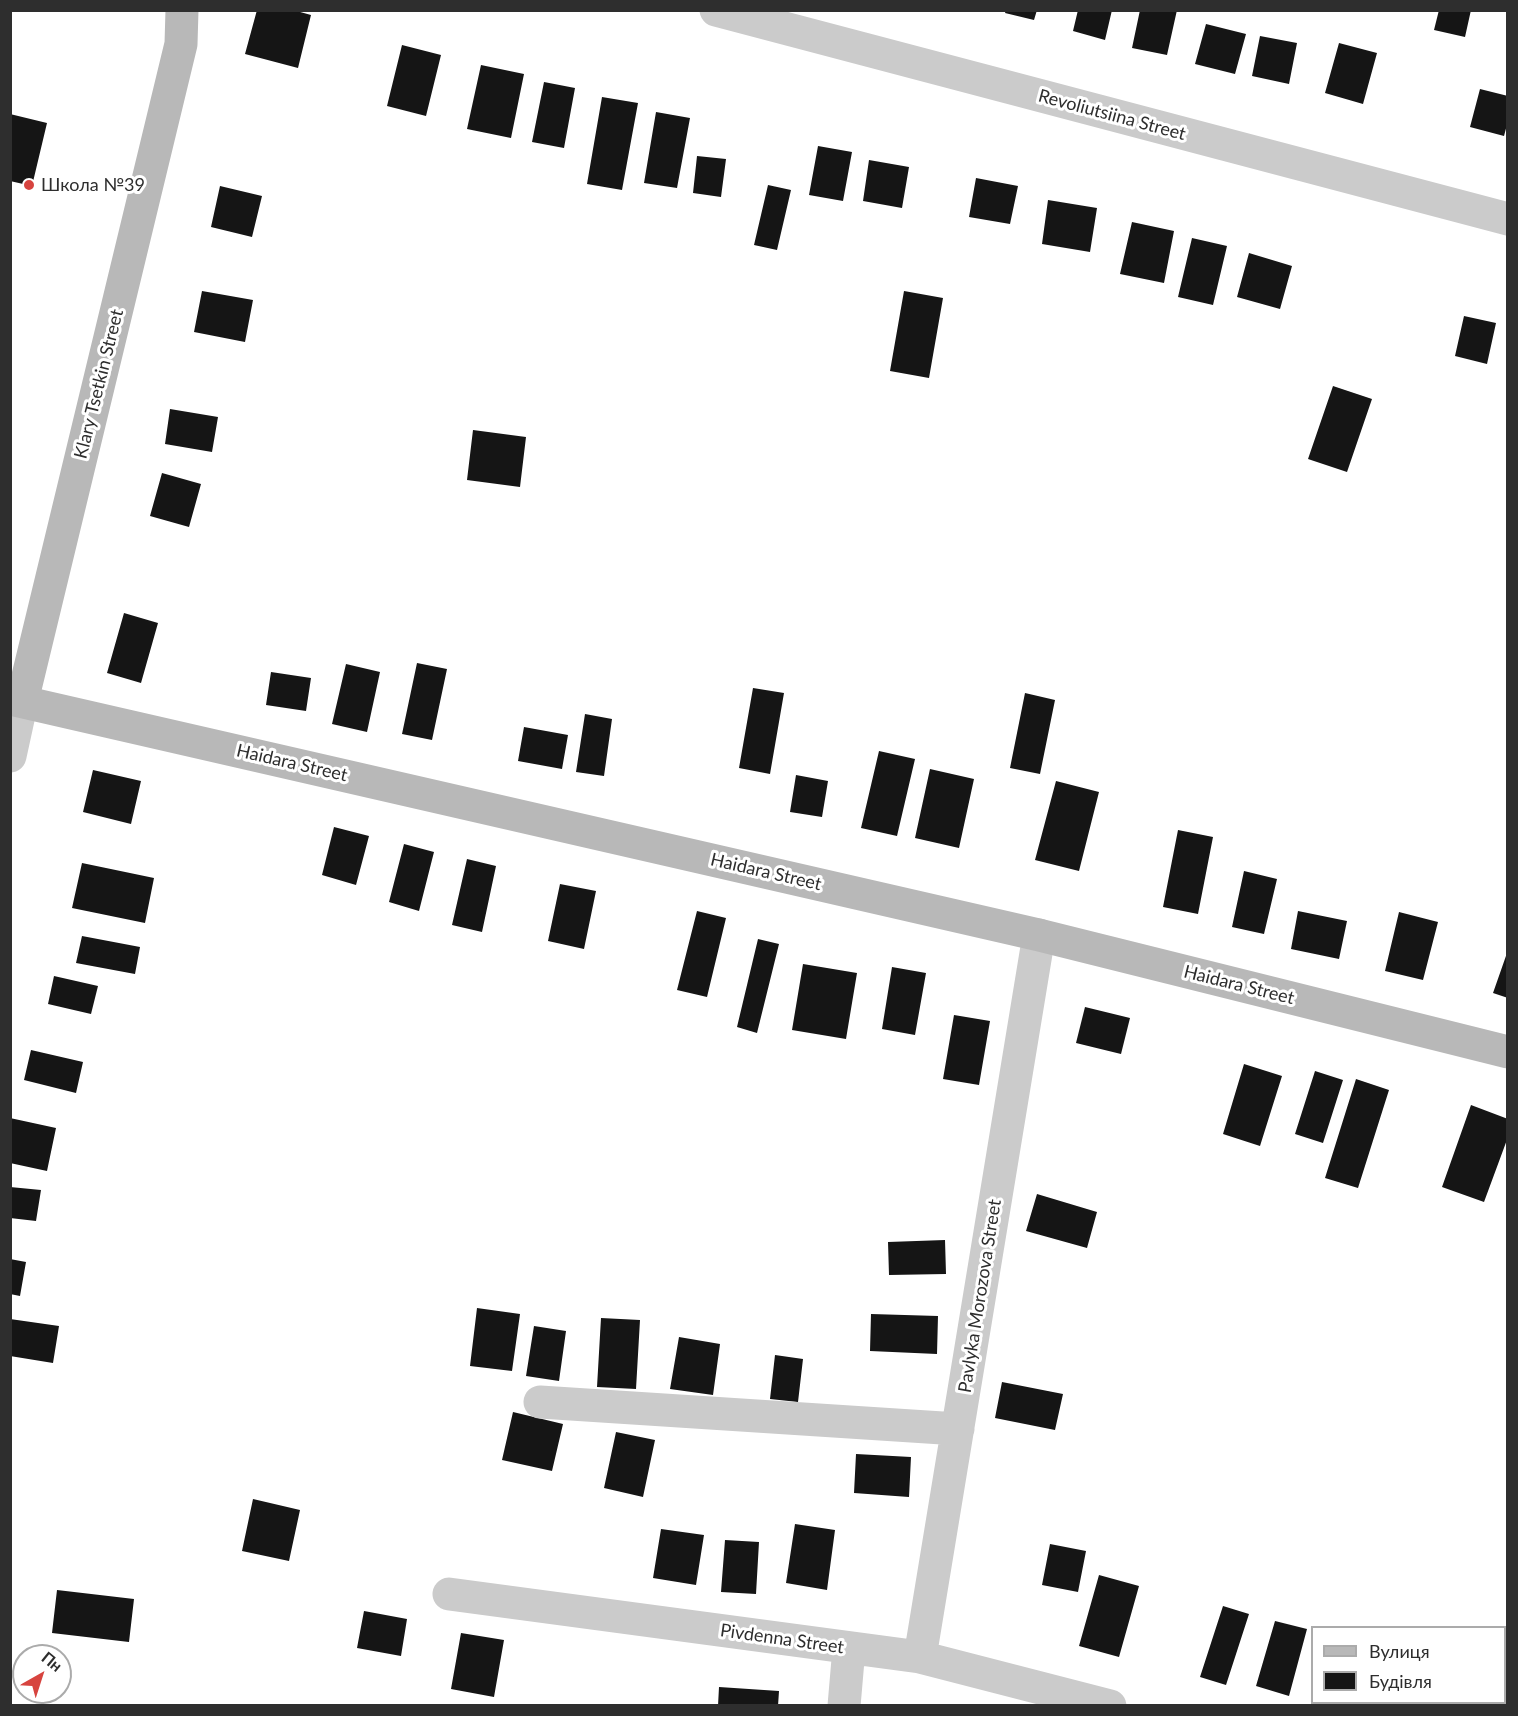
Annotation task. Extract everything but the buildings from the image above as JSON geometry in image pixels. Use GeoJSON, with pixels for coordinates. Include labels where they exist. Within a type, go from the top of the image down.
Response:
{"type":"FeatureCollection","features":[{"type":"Feature","properties":{"kind":"street","name":"Klary Tsetkin Street"},"geometry":{"type":"LineString","coordinates":[[10,756],[16,700],[181,44],[182,10]]}},
{"type":"Feature","properties":{"kind":"street","name":"Revoliutsiina Street"},"geometry":{"type":"LineString","coordinates":[[716,10],[1508,219]]}},
{"type":"Feature","properties":{"kind":"street","name":"Haidara Street"},"geometry":{"type":"LineString","coordinates":[[16,700],[1039,935],[1508,1052]]}},
{"type":"Feature","properties":{"kind":"street","name":"Pavlyka Morozova Street"},"geometry":{"type":"LineString","coordinates":[[920,1657],[1039,935]]}},
{"type":"Feature","properties":{"kind":"street"},"geometry":{"type":"LineString","coordinates":[[540,1402],[958,1429]]}},
{"type":"Feature","properties":{"kind":"street","name":"Pivdenna Street"},"geometry":{"type":"LineString","coordinates":[[449,1594],[920,1657],[1110,1706]]}},
{"type":"Feature","properties":{"kind":"street"},"geometry":{"type":"LineString","coordinates":[[844,1706],[849,1648]]}},
{"type":"Feature","properties":{"kind":"place","name":"Школа №39"},"geometry":{"type":"Point","coordinates":[29,185]}}]}
